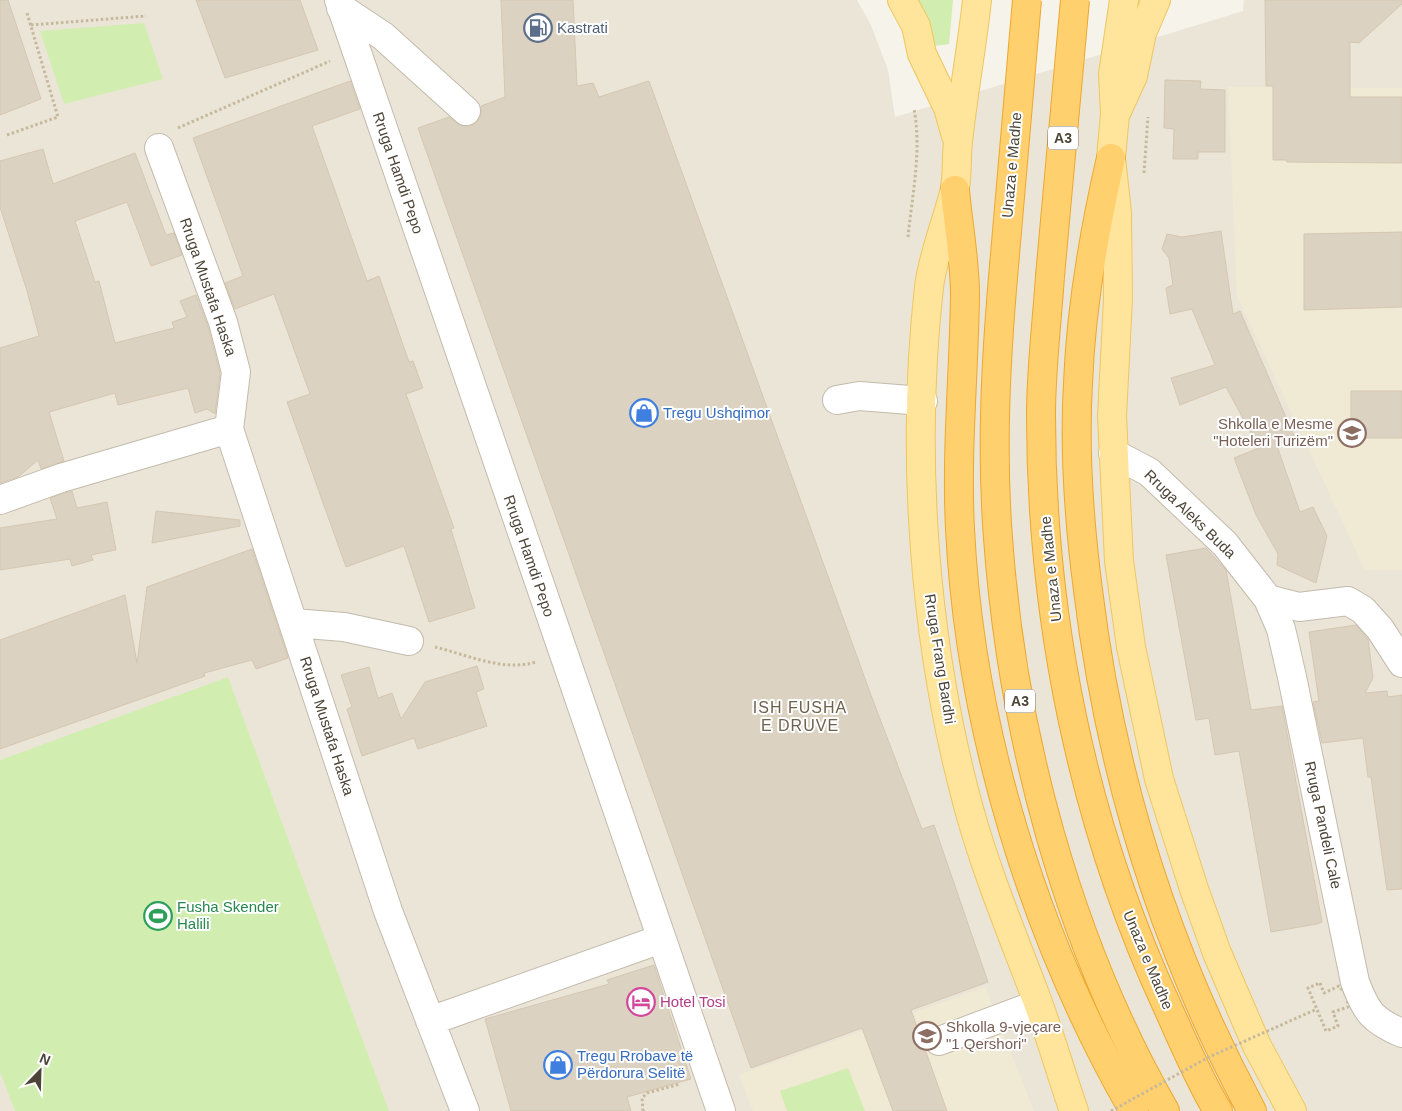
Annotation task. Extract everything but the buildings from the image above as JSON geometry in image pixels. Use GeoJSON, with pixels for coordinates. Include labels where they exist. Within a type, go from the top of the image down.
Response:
{"type":"FeatureCollection","features":[{"type":"Feature","properties":{"kind":"highway","name":"Unaza e Madhe"},"geometry":{"type":"LineString","coordinates":[[1026,0],[994,399],[998,537],[1012,658],[1026,736],[1044,807],[1080,922],[1109,996],[1165,1111]]}},
{"type":"Feature","properties":{"kind":"highway","name":"Unaza e Madhe"},"geometry":{"type":"LineString","coordinates":[[1075,0],[1050,276],[1041,414],[1046,538],[1064,683],[1095,811],[1138,944],[1218,1111]]}},
{"type":"Feature","properties":{"kind":"highway"},"geometry":{"type":"LineString","coordinates":[[1111,158],[1093,238],[1078,383],[1079,506],[1092,622],[1116,752],[1166,921],[1199,1003],[1230,1072],[1252,1111]]}},
{"type":"Feature","properties":{"kind":"highway"},"geometry":{"type":"LineString","coordinates":[[955,190],[965,292],[960,457],[960,530],[973,648],[983,702],[1010,813],[1040,910],[1062,965],[1120,1087],[1134,1111]]}},
{"type":"Feature","properties":{"kind":"main road"},"geometry":{"type":"LineString","coordinates":[[902,0],[916,26],[922,54],[948,108],[958,142]]}},
{"type":"Feature","properties":{"kind":"main road","name":"Rruga Frang Bardhi"},"geometry":{"type":"LineString","coordinates":[[977,0],[958,142],[955,190],[929,285],[923,401],[922,498],[927,575],[932,629],[969,809],[1074,1111]]}},
{"type":"Feature","properties":{"kind":"main road"},"geometry":{"type":"LineString","coordinates":[[1124,0],[1113,74],[1115,114],[1111,158],[1118,213],[1118,300],[1112,416],[1118,561],[1131,647],[1159,779],[1174,832],[1217,953],[1257,1046],[1292,1111]]}},
{"type":"Feature","properties":{"kind":"main road"},"geometry":{"type":"LineString","coordinates":[[1115,114],[1133,76],[1142,33],[1156,0]]}},
{"type":"Feature","properties":{"kind":"street","name":"Rruga Hamdi Pepo"},"geometry":{"type":"LineString","coordinates":[[340,4],[720,1111]]}},
{"type":"Feature","properties":{"kind":"street"},"geometry":{"type":"LineString","coordinates":[[340,4],[383,36],[466,111]]}},
{"type":"Feature","properties":{"kind":"street","name":"Rruga Mustafa Haska"},"geometry":{"type":"LineString","coordinates":[[159,148],[223,322],[236,372],[229,429],[388,911],[465,1111]]}},
{"type":"Feature","properties":{"kind":"street"},"geometry":{"type":"LineString","coordinates":[[837,400],[859,396],[923,401]]}},
{"type":"Feature","properties":{"kind":"street"},"geometry":{"type":"LineString","coordinates":[[0,500],[61,478],[229,429]]}},
{"type":"Feature","properties":{"kind":"street","name":"Rruga Aleks Buda"},"geometry":{"type":"LineString","coordinates":[[1113,453],[1149,472],[1171,492],[1225,544],[1268,598]]}},
{"type":"Feature","properties":{"kind":"street"},"geometry":{"type":"LineString","coordinates":[[1268,598],[1299,607],[1348,601],[1363,610],[1380,629],[1402,663]]}},
{"type":"Feature","properties":{"kind":"street","name":"Rruga Pandeli Cale"},"geometry":{"type":"LineString","coordinates":[[1268,598],[1281,629],[1355,982],[1371,1017],[1383,1025],[1402,1033]]}},
{"type":"Feature","properties":{"kind":"street"},"geometry":{"type":"LineString","coordinates":[[293,622],[344,627],[409,641]]}},
{"type":"Feature","properties":{"kind":"street"},"geometry":{"type":"LineString","coordinates":[[430,1021],[661,940]]}},
{"type":"Feature","properties":{"kind":"street"},"geometry":{"type":"LineString","coordinates":[[939,1041],[1038,1004]]}},
{"type":"Feature","properties":{"kind":"path"},"geometry":{"type":"LineString","coordinates":[[7,135],[58,117],[27,13]]}},
{"type":"Feature","properties":{"kind":"path"},"geometry":{"type":"LineString","coordinates":[[31,25],[146,16]]}},
{"type":"Feature","properties":{"kind":"path"},"geometry":{"type":"LineString","coordinates":[[159,148],[163,138],[171,131],[321,66],[355,47]]}},
{"type":"Feature","properties":{"kind":"path"},"geometry":{"type":"LineString","coordinates":[[1144,179],[1149,115]]}},
{"type":"Feature","properties":{"kind":"path"},"geometry":{"type":"LineString","coordinates":[[468,655],[501,665],[523,666],[563,655]]}},
{"type":"Feature","properties":{"kind":"path"},"geometry":{"type":"LineString","coordinates":[[1339,986],[1324,993],[1320,983],[1308,988],[1326,1031],[1338,1026],[1333,1012],[1348,1007]]}},
{"type":"Feature","properties":{"kind":"path"},"geometry":{"type":"LineString","coordinates":[[1111,1111],[1209,1057],[1317,1009]]}},
{"type":"Feature","properties":{"kind":"path"},"geometry":{"type":"LineString","coordinates":[[1274,1020],[1282,1035]]}},
{"type":"Feature","properties":{"kind":"path"},"geometry":{"type":"LineString","coordinates":[[643,1111],[642,1098],[646,1093],[671,1086]]}},
{"type":"Feature","properties":{"kind":"shaded area"},"geometry":{"type":"Polygon","coordinates":[[[0,0],[857,0],[871,25],[888,70],[895,117],[1243,11],[1244,0],[1402,0],[1402,1111],[0,1111],[0,0]]]}},
{"type":"Feature","properties":{"kind":"shaded area","name":"Shkolla e Mesme \"Hoteleri Turizëm\""},"geometry":{"type":"Polygon","coordinates":[[[1228,87],[1402,88],[1402,570],[1365,570],[1237,296],[1228,87]]]}},
{"type":"Feature","properties":{"kind":"shaded area","name":"Shkolla 9-vjeçare \"1 Qershori\""},"geometry":{"type":"Polygon","coordinates":[[[985,987],[1034,1111],[753,1111],[739,1075],[985,987]]]}},
{"type":"Feature","properties":{"kind":"green space"},"geometry":{"type":"Polygon","coordinates":[[[915,0],[953,0],[949,44],[934,46],[915,0]]]}},
{"type":"Feature","properties":{"kind":"green space"},"geometry":{"type":"Polygon","coordinates":[[[144,23],[163,79],[64,104],[40,31],[144,23]]]}},
{"type":"Feature","properties":{"kind":"green space","name":"Fusha Skender Halili"},"geometry":{"type":"Polygon","coordinates":[[[228,677],[389,1111],[15,1111],[0,1072],[0,760],[228,677]]]}},
{"type":"Feature","properties":{"kind":"green space"},"geometry":{"type":"Polygon","coordinates":[[[848,1068],[865,1111],[787,1111],[780,1091],[848,1068]]]}},
{"type":"Feature","properties":{"kind":"place","name":"Kastrati"},"geometry":{"type":"Point","coordinates":[538,28]}},
{"type":"Feature","properties":{"kind":"place","name":"Tregu Ushqimor"},"geometry":{"type":"Point","coordinates":[644,413]}},
{"type":"Feature","properties":{"kind":"place","name":"Shkolla e Mesme \"Hoteleri Turizëm\""},"geometry":{"type":"Point","coordinates":[1352,433]}},
{"type":"Feature","properties":{"kind":"place","name":"Fusha Skender Halili"},"geometry":{"type":"Point","coordinates":[158,916]}},
{"type":"Feature","properties":{"kind":"place","name":"Hotel Tosi"},"geometry":{"type":"Point","coordinates":[641,1002]}},
{"type":"Feature","properties":{"kind":"place","name":"Shkolla 9-vjeçare \"1 Qershori\""},"geometry":{"type":"Point","coordinates":[927,1036]}},
{"type":"Feature","properties":{"kind":"place","name":"Tregu Rrobave të Përdorura Selitë"},"geometry":{"type":"Point","coordinates":[558,1065]}},
{"type":"Feature","properties":{"kind":"district","name":"ISH FUSHA E DRUVE"},"geometry":{"type":"Point","coordinates":[800,716]}}]}
